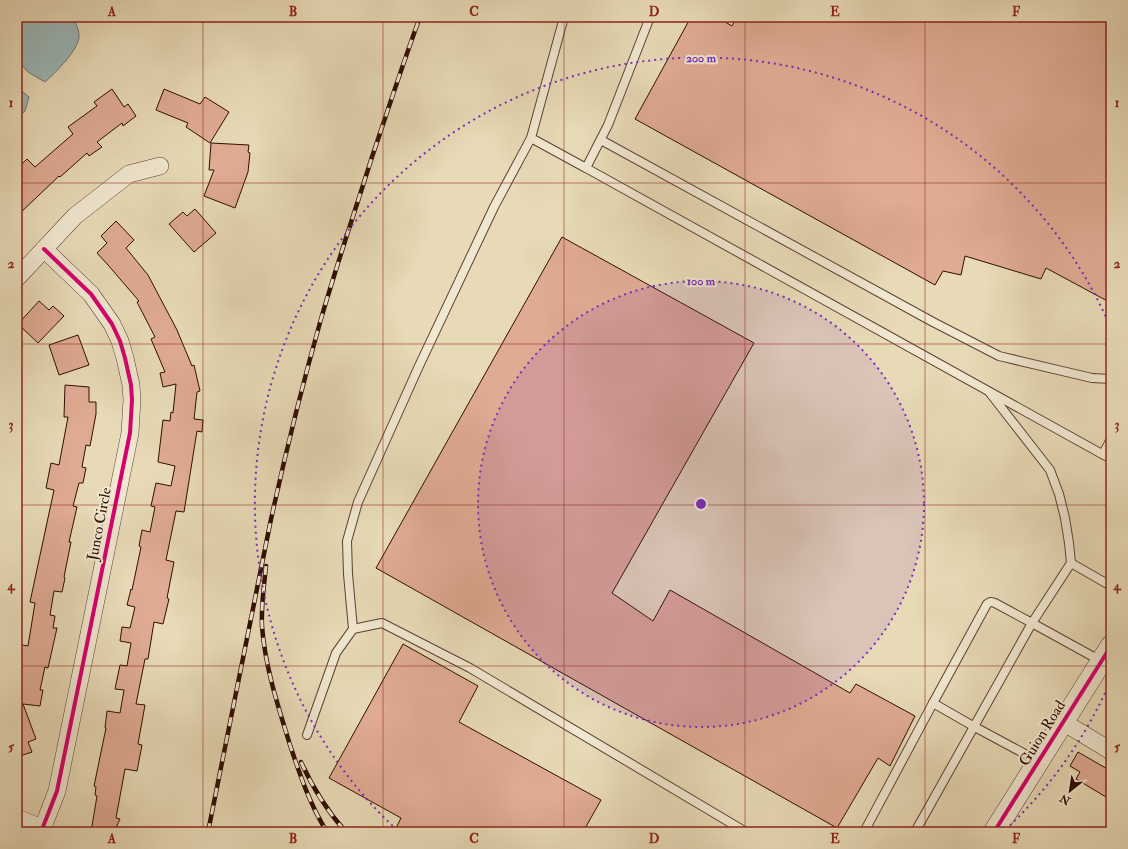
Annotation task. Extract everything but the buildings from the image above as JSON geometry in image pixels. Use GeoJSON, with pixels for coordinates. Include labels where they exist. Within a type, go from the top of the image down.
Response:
{"type":"FeatureCollection","features":[{"type":"Feature","properties":{"kind":"street"},"geometry":{"type":"LineString","coordinates":[[17,278],[75,216],[129,174],[160,166]]}},
{"type":"Feature","properties":{"kind":"street","name":"Junco Circle"},"geometry":{"type":"LineString","coordinates":[[17,818],[42,830],[57,791],[130,433],[132,400],[131,385],[125,358],[120,341],[112,324],[91,294],[44,249]]}},
{"type":"Feature","properties":{"kind":"street","name":"Guion Road"},"geometry":{"type":"LineString","coordinates":[[994,832],[1106,654]]}},
{"type":"Feature","properties":{"kind":"street"},"geometry":{"type":"LineString","coordinates":[[1063,722],[1111,752]]}},
{"type":"Feature","properties":{"kind":"lane"},"geometry":{"type":"LineString","coordinates":[[306,735],[336,653],[353,629],[348,574],[348,541],[358,502],[423,358],[494,207],[531,138],[564,17]]}},
{"type":"Feature","properties":{"kind":"lane"},"geometry":{"type":"LineString","coordinates":[[586,168],[608,125],[650,17]]}},
{"type":"Feature","properties":{"kind":"lane"},"geometry":{"type":"LineString","coordinates":[[531,138],[1111,459]]}},
{"type":"Feature","properties":{"kind":"lane"},"geometry":{"type":"LineString","coordinates":[[601,140],[933,322],[999,356],[1092,378],[1111,379]]}},
{"type":"Feature","properties":{"kind":"lane"},"geometry":{"type":"LineString","coordinates":[[915,832],[1032,623],[1071,563],[1065,518],[1059,494],[1050,470],[988,390]]}},
{"type":"Feature","properties":{"kind":"lane"},"geometry":{"type":"LineString","coordinates":[[1103,454],[1111,439]]}},
{"type":"Feature","properties":{"kind":"lane"},"geometry":{"type":"LineString","coordinates":[[1071,563],[1111,586]]}},
{"type":"Feature","properties":{"kind":"lane"},"geometry":{"type":"LineString","coordinates":[[864,832],[987,604],[992,602],[1032,623],[1106,654]]}},
{"type":"Feature","properties":{"kind":"lane"},"geometry":{"type":"LineString","coordinates":[[353,629],[382,623],[456,661],[746,832]]}},
{"type":"Feature","properties":{"kind":"lane"},"geometry":{"type":"LineString","coordinates":[[934,703],[1038,762]]}},
{"type":"Feature","properties":{"kind":"water"},"geometry":{"type":"Polygon","coordinates":[[[17,17],[73,17],[76,23],[79,35],[76,47],[55,73],[45,82],[28,72],[17,60],[17,17]]]}},
{"type":"Feature","properties":{"kind":"water"},"geometry":{"type":"Polygon","coordinates":[[[17,87],[29,97],[25,111],[17,118],[17,87]]]}},
{"type":"Feature","properties":{"kind":"railway"},"geometry":{"type":"LineString","coordinates":[[208,832],[270,524],[300,395],[321,319],[372,157],[420,17]]}},
{"type":"Feature","properties":{"kind":"railway"},"geometry":{"type":"LineString","coordinates":[[266,566],[262,604],[262,626],[269,671],[281,716],[302,779],[310,801],[327,832]]}},
{"type":"Feature","properties":{"kind":"railway"},"geometry":{"type":"LineString","coordinates":[[301,762],[321,799],[346,832]]}},
{"type":"Feature","properties":{"kind":"cycle path"},"geometry":{"type":"LineString","coordinates":[[41,832],[57,791],[130,433],[132,400],[131,385],[125,358],[120,341],[112,324],[91,294],[44,249]]}},
{"type":"Feature","properties":{"kind":"cycle path"},"geometry":{"type":"LineString","coordinates":[[994,832],[1111,646]]}}]}
